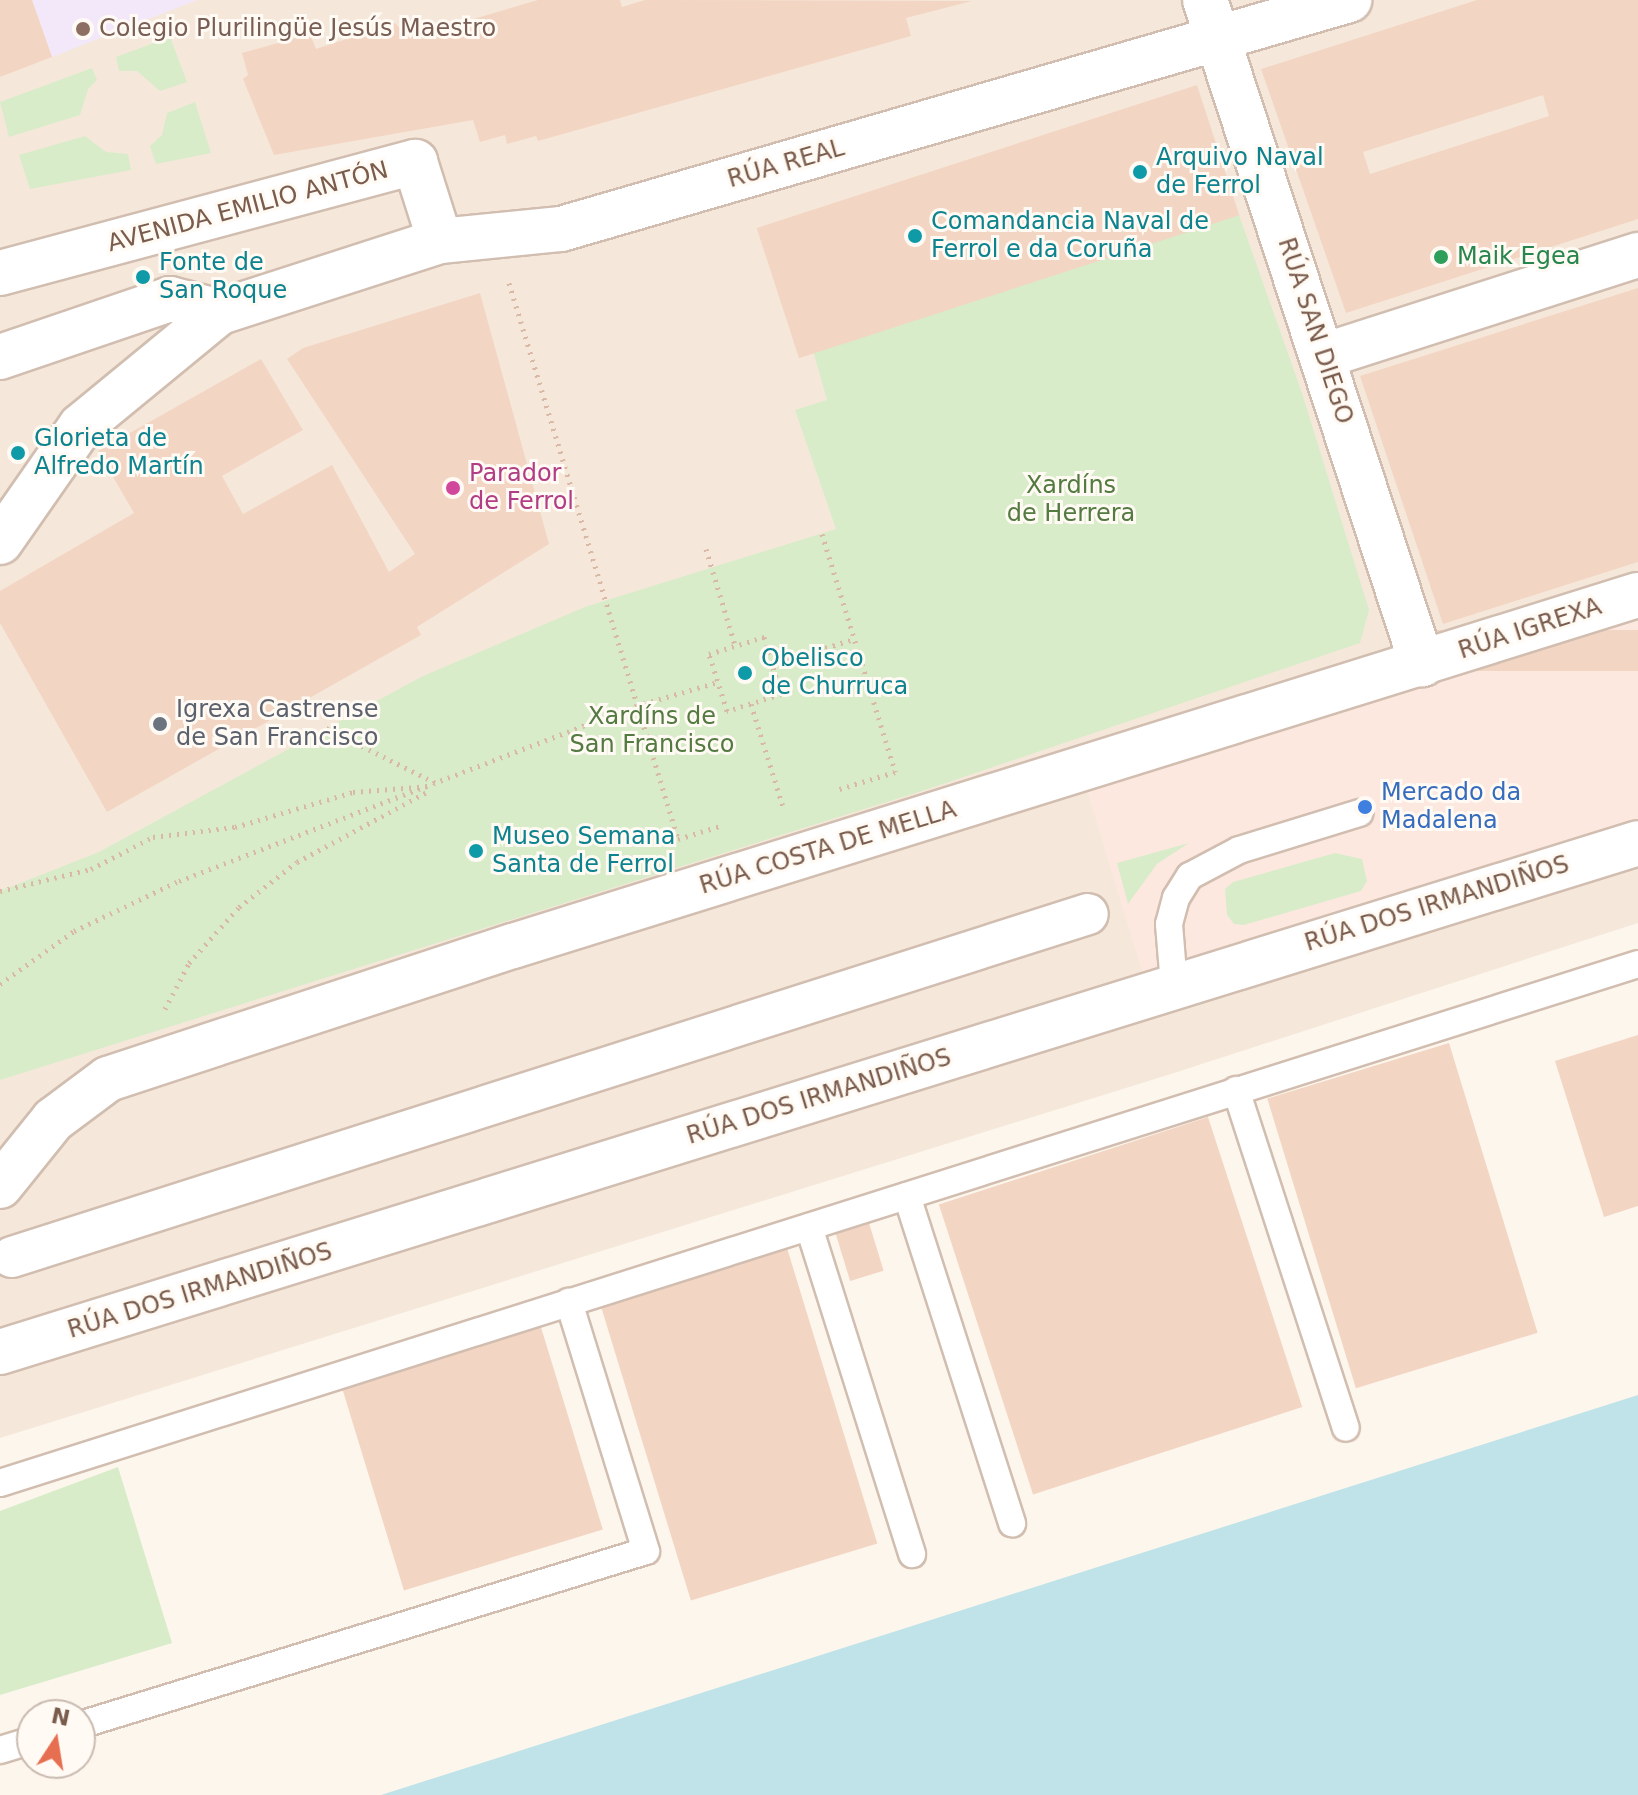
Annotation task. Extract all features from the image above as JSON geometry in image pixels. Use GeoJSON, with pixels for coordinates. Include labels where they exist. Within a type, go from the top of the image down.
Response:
{"type":"FeatureCollection","features":[{"type":"Feature","properties":{"kind":"street","name":"RÚA SAN DIEGO"},"geometry":{"type":"LineString","coordinates":[[1205,0],[1422,664]]}},
{"type":"Feature","properties":{"kind":"street","name":"RÚA REAL"},"geometry":{"type":"LineString","coordinates":[[220,312],[440,241],[561,229],[1220,40],[1349,0]]}},
{"type":"Feature","properties":{"kind":"street","name":"AVENIDA EMILIO ANTÓN"},"geometry":{"type":"LineString","coordinates":[[0,273],[415,162],[440,241]]}},
{"type":"Feature","properties":{"kind":"street"},"geometry":{"type":"LineString","coordinates":[[1323,356],[1638,255]]}},
{"type":"Feature","properties":{"kind":"street"},"geometry":{"type":"LineString","coordinates":[[0,357],[170,299],[220,312]]}},
{"type":"Feature","properties":{"kind":"street"},"geometry":{"type":"LineString","coordinates":[[0,542],[81,426],[220,312]]}},
{"type":"Feature","properties":{"kind":"street","name":"RÚA IGREXA"},"geometry":{"type":"LineString","coordinates":[[1422,664],[1638,595]]}},
{"type":"Feature","properties":{"kind":"street","name":"RÚA COSTA DE MELLA"},"geometry":{"type":"LineString","coordinates":[[0,1186],[53,1120],[108,1079],[513,946],[1422,664]]}},
{"type":"Feature","properties":{"kind":"street","name":"RÚA DOS IRMANDIÑOS"},"geometry":{"type":"LineString","coordinates":[[0,1352],[1638,843]]}},
{"type":"Feature","properties":{"kind":"street"},"geometry":{"type":"LineString","coordinates":[[12,1257],[1088,914]]}},
{"type":"Feature","properties":{"kind":"lane"},"geometry":{"type":"LineString","coordinates":[[1174,985],[1169,924],[1176,898],[1190,876],[1239,850],[1359,813]]}},
{"type":"Feature","properties":{"kind":"lane"},"geometry":{"type":"LineString","coordinates":[[0,1483],[1638,964]]}},
{"type":"Feature","properties":{"kind":"lane"},"geometry":{"type":"LineString","coordinates":[[1236,1090],[1346,1428]]}},
{"type":"Feature","properties":{"kind":"lane"},"geometry":{"type":"LineString","coordinates":[[907,1196],[1012,1524]]}},
{"type":"Feature","properties":{"kind":"lane"},"geometry":{"type":"LineString","coordinates":[[809,1227],[912,1554]]}},
{"type":"Feature","properties":{"kind":"lane"},"geometry":{"type":"LineString","coordinates":[[96,1720],[646,1551],[569,1302]]}},
{"type":"Feature","properties":{"kind":"path"},"geometry":{"type":"LineString","coordinates":[[509,283],[678,839],[738,821]]}},
{"type":"Feature","properties":{"kind":"path"},"geometry":{"type":"LineString","coordinates":[[822,534],[895,772],[825,794]]}},
{"type":"Feature","properties":{"kind":"path"},"geometry":{"type":"LineString","coordinates":[[706,549],[735,645]]}},
{"type":"Feature","properties":{"kind":"path"},"geometry":{"type":"LineString","coordinates":[[764,637],[781,694],[727,711],[709,654],[735,645],[764,637]]}},
{"type":"Feature","properties":{"kind":"path"},"geometry":{"type":"LineString","coordinates":[[772,665],[854,639]]}},
{"type":"Feature","properties":{"kind":"path"},"geometry":{"type":"LineString","coordinates":[[0,984],[74,931],[179,881],[358,810],[440,785],[636,706],[718,682]]}},
{"type":"Feature","properties":{"kind":"path"},"geometry":{"type":"LineString","coordinates":[[751,704],[783,807]]}},
{"type":"Feature","properties":{"kind":"path"},"geometry":{"type":"LineString","coordinates":[[326,728],[440,785]]}},
{"type":"Feature","properties":{"kind":"path"},"geometry":{"type":"LineString","coordinates":[[0,891],[91,869],[153,837],[235,827],[353,792],[440,785]]}},
{"type":"Feature","properties":{"kind":"path"},"geometry":{"type":"LineString","coordinates":[[162,1015],[189,963],[239,907],[297,862],[440,785]]}},
{"type":"Feature","properties":{"kind":"path"},"geometry":{"type":"LineString","coordinates":[[768,811],[797,802]]}},
{"type":"Feature","properties":{"kind":"shaded area"},"geometry":{"type":"Polygon","coordinates":[[[0,0],[1638,0],[1638,923],[1171,1074],[0,1438],[0,0]]]}},
{"type":"Feature","properties":{"kind":"shaded area","name":"Colegio Plurilingüe Jesús Maestro"},"geometry":{"type":"Polygon","coordinates":[[[32,0],[197,0],[52,57],[32,0]]]}},
{"type":"Feature","properties":{"kind":"shaded area","name":"Mercado da Madalena"},"geometry":{"type":"Polygon","coordinates":[[[1638,595],[1638,844],[1149,994],[1081,770],[1638,595]]]}},
{"type":"Feature","properties":{"kind":"green space"},"geometry":{"type":"Polygon","coordinates":[[[170,37],[187,82],[160,91],[137,71],[119,71],[116,57],[170,37]]]}},
{"type":"Feature","properties":{"kind":"green space"},"geometry":{"type":"Polygon","coordinates":[[[92,68],[97,80],[88,89],[80,115],[9,137],[0,102],[92,68]]]}},
{"type":"Feature","properties":{"kind":"green space"},"geometry":{"type":"Polygon","coordinates":[[[195,102],[211,153],[156,164],[150,146],[162,135],[167,113],[195,102]]]}},
{"type":"Feature","properties":{"kind":"green space"},"geometry":{"type":"Polygon","coordinates":[[[85,136],[106,152],[128,154],[131,170],[30,189],[19,155],[85,136]]]}},
{"type":"Feature","properties":{"kind":"green space"},"geometry":{"type":"Polygon","coordinates":[[[1239,215],[1302,393],[1369,610],[1360,643],[925,790],[0,1080],[0,891],[99,852],[421,677],[585,607],[836,529],[795,410],[827,400],[810,340],[1239,215]]]}},
{"type":"Feature","properties":{"kind":"green space"},"geometry":{"type":"Polygon","coordinates":[[[1189,843],[1157,864],[1128,904],[1117,863],[1189,843]]]}},
{"type":"Feature","properties":{"kind":"green space"},"geometry":{"type":"Polygon","coordinates":[[[1335,853],[1362,859],[1367,881],[1361,891],[1244,925],[1234,924],[1227,915],[1225,889],[1233,882],[1335,853]]]}},
{"type":"Feature","properties":{"kind":"green space"},"geometry":{"type":"Polygon","coordinates":[[[118,1467],[172,1643],[0,1695],[0,1511],[118,1467]]]}},
{"type":"Feature","properties":{"kind":"water"},"geometry":{"type":"Polygon","coordinates":[[[1638,1395],[1638,1795],[381,1795],[1638,1395]]]}},
{"type":"Feature","properties":{"kind":"building"},"geometry":{"type":"Polygon","coordinates":[[[0,0],[32,0],[52,57],[0,77],[0,0]]]}},
{"type":"Feature","properties":{"kind":"building"},"geometry":{"type":"Polygon","coordinates":[[[538,0],[620,0],[622,7],[645,0],[972,1],[906,18],[911,36],[538,141],[536,136],[507,144],[505,135],[480,142],[473,120],[274,155],[243,79],[248,75],[242,53],[310,34],[316,49],[395,23],[409,38],[538,0]]]}},
{"type":"Feature","properties":{"kind":"building"},"geometry":{"type":"Polygon","coordinates":[[[1477,0],[1638,0],[1638,219],[1346,313],[1261,69],[1477,0]],[[1543,95],[1363,152],[1370,174],[1549,116],[1543,95]]]}},
{"type":"Feature","properties":{"kind":"building"},"geometry":{"type":"Polygon","coordinates":[[[1197,85],[1239,215],[799,358],[757,228],[1197,85]]]}},
{"type":"Feature","properties":{"kind":"building"},"geometry":{"type":"Polygon","coordinates":[[[1638,288],[1638,562],[1443,624],[1360,376],[1638,288]]]}},
{"type":"Feature","properties":{"kind":"building"},"geometry":{"type":"Polygon","coordinates":[[[480,293],[549,544],[417,627],[421,635],[107,812],[0,623],[0,591],[134,513],[98,451],[261,359],[303,430],[222,476],[243,514],[332,465],[389,572],[415,554],[287,359],[303,348],[480,293]]]}},
{"type":"Feature","properties":{"kind":"building"},"geometry":{"type":"Polygon","coordinates":[[[1418,630],[1638,630],[1638,671],[1418,671],[1418,630]]]}},
{"type":"Feature","properties":{"kind":"building"},"geometry":{"type":"Polygon","coordinates":[[[1638,1035],[1638,1206],[1604,1217],[1555,1061],[1638,1035]]]}},
{"type":"Feature","properties":{"kind":"building"},"geometry":{"type":"Polygon","coordinates":[[[1449,1043],[1538,1333],[1356,1388],[1267,1099],[1449,1043]]]}},
{"type":"Feature","properties":{"kind":"building"},"geometry":{"type":"Polygon","coordinates":[[[1208,1117],[1302,1407],[1033,1495],[939,1204],[1208,1117]]]}},
{"type":"Feature","properties":{"kind":"building"},"geometry":{"type":"Polygon","coordinates":[[[869,1223],[884,1271],[850,1281],[836,1233],[869,1223]]]}},
{"type":"Feature","properties":{"kind":"building"},"geometry":{"type":"Polygon","coordinates":[[[787,1248],[877,1543],[691,1601],[601,1305],[787,1248]]]}},
{"type":"Feature","properties":{"kind":"building"},"geometry":{"type":"Polygon","coordinates":[[[540,1324],[603,1530],[404,1590],[341,1385],[540,1324]]]}},
{"type":"Feature","properties":{"kind":"place","name":"Colegio Plurilingüe Jesús Maestro"},"geometry":{"type":"Point","coordinates":[83,29]}},
{"type":"Feature","properties":{"kind":"place","name":"Arquivo Naval de Ferrol"},"geometry":{"type":"Point","coordinates":[1140,172]}},
{"type":"Feature","properties":{"kind":"place","name":"Comandancia Naval de Ferrol e da Coruña"},"geometry":{"type":"Point","coordinates":[915,236]}},
{"type":"Feature","properties":{"kind":"place","name":"Maik Egea"},"geometry":{"type":"Point","coordinates":[1441,257]}},
{"type":"Feature","properties":{"kind":"place","name":"Fonte de San Roque"},"geometry":{"type":"Point","coordinates":[143,277]}},
{"type":"Feature","properties":{"kind":"place","name":"Glorieta de Alfredo Martín"},"geometry":{"type":"Point","coordinates":[18,453]}},
{"type":"Feature","properties":{"kind":"place","name":"Parador de Ferrol"},"geometry":{"type":"Point","coordinates":[453,488]}},
{"type":"Feature","properties":{"kind":"place","name":"Obelisco de Churruca"},"geometry":{"type":"Point","coordinates":[745,673]}},
{"type":"Feature","properties":{"kind":"place","name":"Igrexa Castrense de San Francisco"},"geometry":{"type":"Point","coordinates":[160,724]}},
{"type":"Feature","properties":{"kind":"place","name":"Mercado da Madalena"},"geometry":{"type":"Point","coordinates":[1365,807]}},
{"type":"Feature","properties":{"kind":"place","name":"Museo Semana Santa de Ferrol"},"geometry":{"type":"Point","coordinates":[476,851]}},
{"type":"Feature","properties":{"kind":"park label","name":"Xardíns de Herrera"},"geometry":{"type":"Point","coordinates":[1071,500]}},
{"type":"Feature","properties":{"kind":"park label","name":"Xardíns de San Francisco"},"geometry":{"type":"Point","coordinates":[652,731]}}]}
